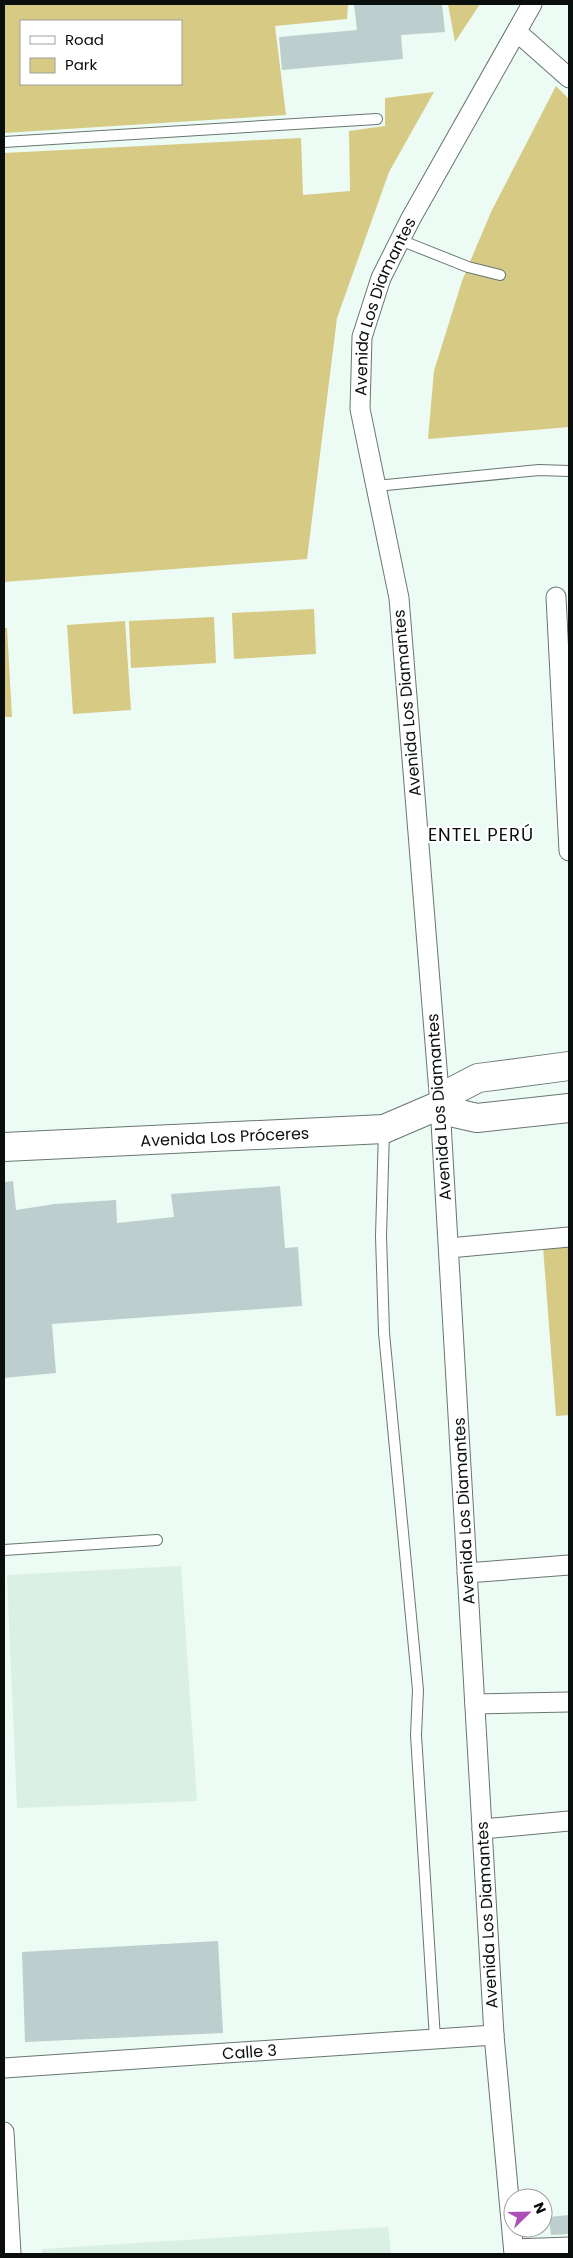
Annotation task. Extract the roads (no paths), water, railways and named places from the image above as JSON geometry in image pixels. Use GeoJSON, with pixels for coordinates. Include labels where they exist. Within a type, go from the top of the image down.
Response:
{"type":"FeatureCollection","features":[{"type":"Feature","properties":{"kind":"street","name":"Avenida Los Diamantes"},"geometry":{"type":"LineString","coordinates":[[514,2252],[494,2035],[450,1248],[399,598],[360,409],[362,337],[381,278],[400,240],[532,4]]}},
{"type":"Feature","properties":{"kind":"street"},"geometry":{"type":"LineString","coordinates":[[518,32],[569,78]]}},
{"type":"Feature","properties":{"kind":"street"},"geometry":{"type":"LineString","coordinates":[[556,597],[566,736],[569,851]]}},
{"type":"Feature","properties":{"kind":"street","name":"Avenida Los Próceres"},"geometry":{"type":"LineString","coordinates":[[4,1147],[384,1129],[440,1105],[453,1091],[478,1078],[569,1066]]}},
{"type":"Feature","properties":{"kind":"street"},"geometry":{"type":"LineString","coordinates":[[440,1105],[455,1112],[477,1118],[569,1108]]}},
{"type":"Feature","properties":{"kind":"street"},"geometry":{"type":"LineString","coordinates":[[450,1248],[569,1237]]}},
{"type":"Feature","properties":{"kind":"street"},"geometry":{"type":"LineString","coordinates":[[467,1573],[569,1565]]}},
{"type":"Feature","properties":{"kind":"street"},"geometry":{"type":"LineString","coordinates":[[475,1704],[569,1702]]}},
{"type":"Feature","properties":{"kind":"street"},"geometry":{"type":"LineString","coordinates":[[482,1829],[569,1821]]}},
{"type":"Feature","properties":{"kind":"street","name":"Calle 3"},"geometry":{"type":"LineString","coordinates":[[4,2068],[494,2035]]}},
{"type":"Feature","properties":{"kind":"street"},"geometry":{"type":"LineString","coordinates":[[4,2132],[11,2254]]}},
{"type":"Feature","properties":{"kind":"street"},"geometry":{"type":"LineString","coordinates":[[514,2252],[569,2247]]}},
{"type":"Feature","properties":{"kind":"lane"},"geometry":{"type":"LineString","coordinates":[[4,142],[376,119]]}},
{"type":"Feature","properties":{"kind":"lane"},"geometry":{"type":"LineString","coordinates":[[400,240],[468,267],[500,275]]}},
{"type":"Feature","properties":{"kind":"lane"},"geometry":{"type":"LineString","coordinates":[[376,486],[490,474],[569,471]]}},
{"type":"Feature","properties":{"kind":"lane"},"geometry":{"type":"LineString","coordinates":[[384,1129],[381,1236],[384,1333],[418,1690],[416,1735],[435,2039]]}},
{"type":"Feature","properties":{"kind":"lane"},"geometry":{"type":"LineString","coordinates":[[4,1550],[158,1540]]}},
{"type":"Feature","properties":{"kind":"district","name":"ENTEL PERÚ"},"geometry":{"type":"Point","coordinates":[481,834]}}]}
